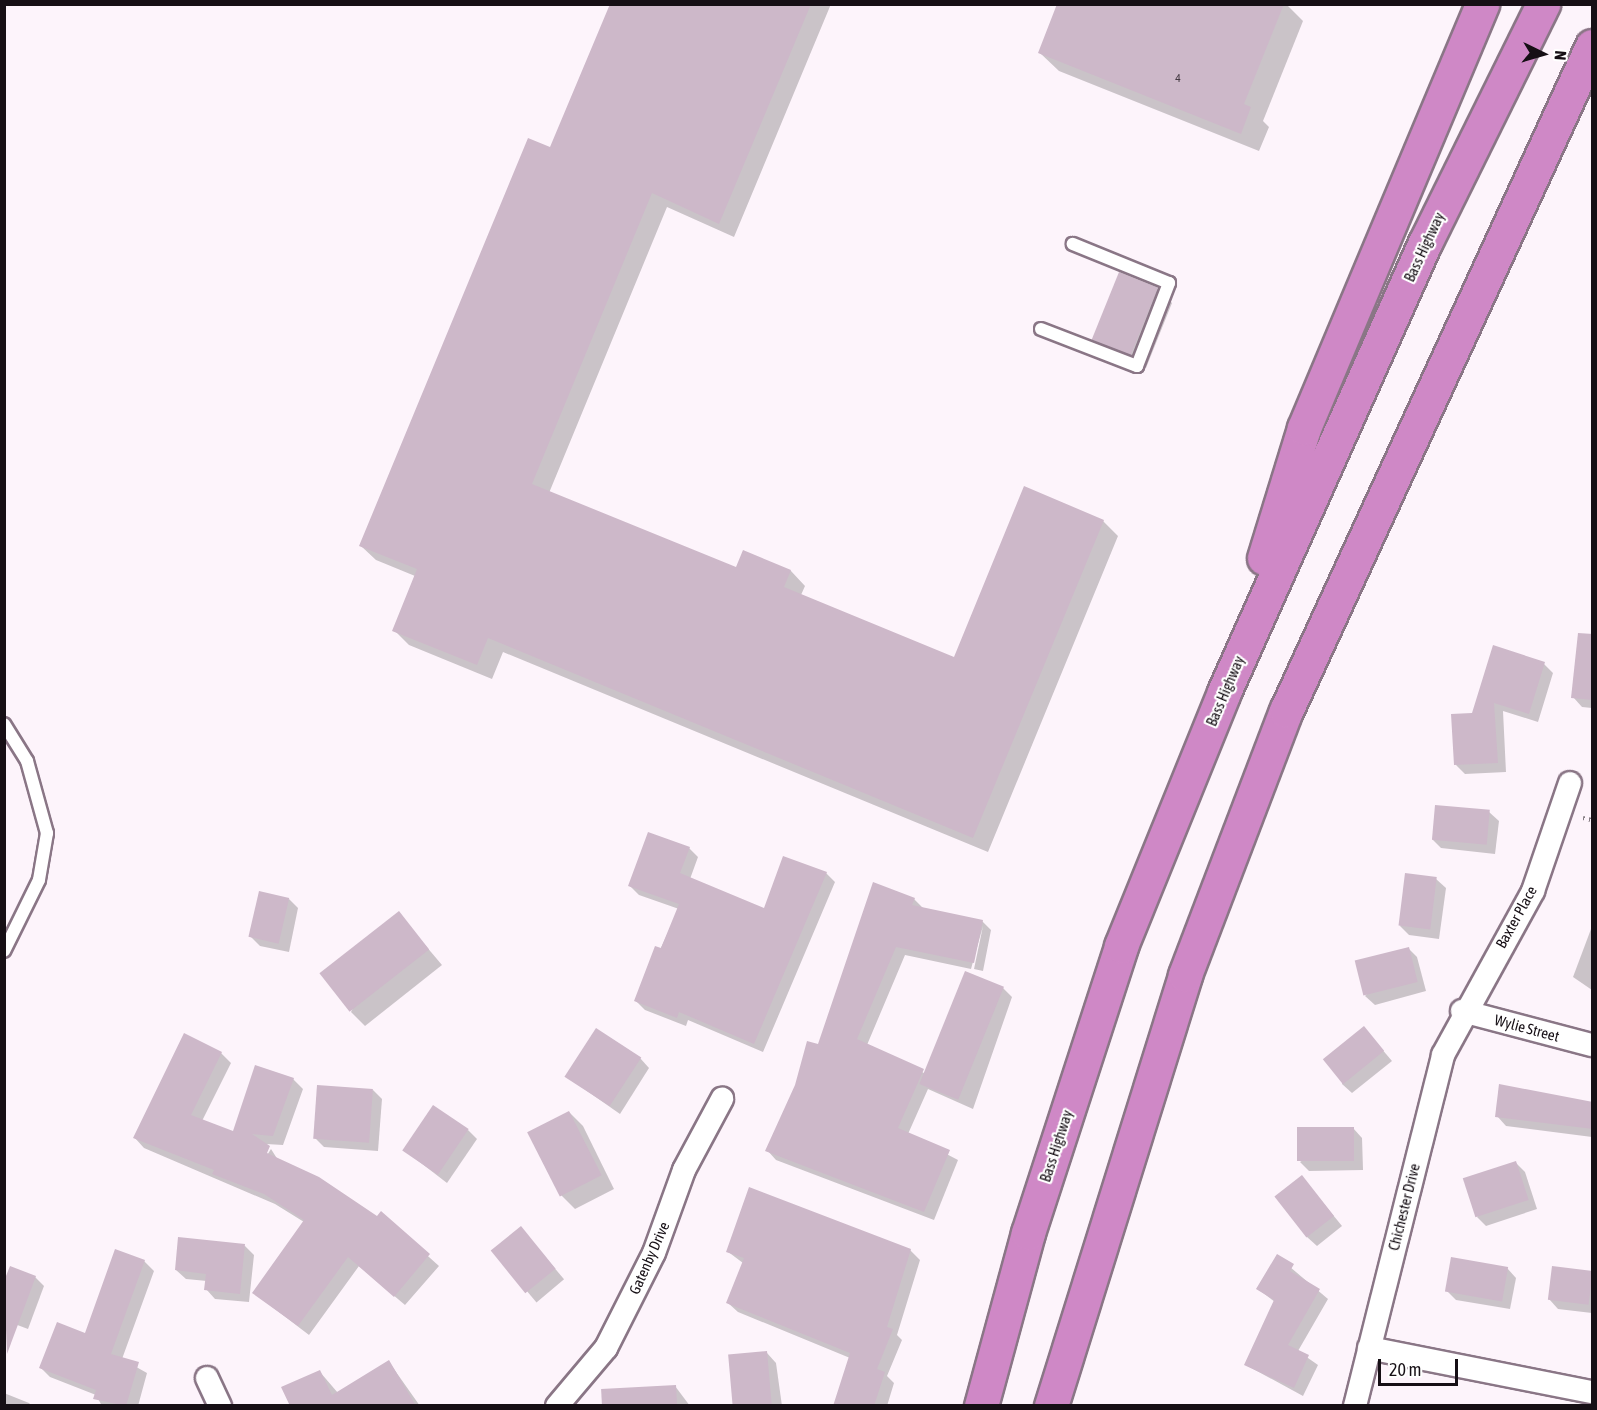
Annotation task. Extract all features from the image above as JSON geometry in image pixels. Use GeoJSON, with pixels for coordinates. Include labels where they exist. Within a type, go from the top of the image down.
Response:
{"type":"FeatureCollection","features":[{"type":"Feature","properties":{"kind":"highway"},"geometry":{"type":"LineString","coordinates":[[1224,692],[1304,428],[1482,4]]}},
{"type":"Feature","properties":{"kind":"highway","name":"Bass Highway"},"geometry":{"type":"LineString","coordinates":[[981,1406],[1028,1233],[1121,946],[1224,692],[1425,243],[1543,4]]}},
{"type":"Feature","properties":{"kind":"highway"},"geometry":{"type":"LineString","coordinates":[[1052,1406],[1185,975],[1286,711],[1593,46]]}},
{"type":"Feature","properties":{"kind":"street","name":"Baxter Place"},"geometry":{"type":"LineString","coordinates":[[1462,1011],[1533,891],[1570,783]]}},
{"type":"Feature","properties":{"kind":"street","name":"Wylie Street"},"geometry":{"type":"LineString","coordinates":[[1462,1011],[1593,1045]]}},
{"type":"Feature","properties":{"kind":"street","name":"Chichester Drive"},"geometry":{"type":"LineString","coordinates":[[1354,1406],[1443,1055],[1462,1011]]}},
{"type":"Feature","properties":{"kind":"street","name":"Gatenby Drive"},"geometry":{"type":"LineString","coordinates":[[558,1406],[606,1348],[654,1253],[684,1170],[722,1099]]}},
{"type":"Feature","properties":{"kind":"street"},"geometry":{"type":"LineString","coordinates":[[1369,1347],[1593,1392]]}},
{"type":"Feature","properties":{"kind":"street"},"geometry":{"type":"LineString","coordinates":[[207,1378],[220,1406]]}},
{"type":"Feature","properties":{"kind":"lane"},"geometry":{"type":"LineString","coordinates":[[1041,329],[1137,366],[1168,282],[1074,244]]}},
{"type":"Feature","properties":{"kind":"lane"},"geometry":{"type":"LineString","coordinates":[[4,724],[27,761],[47,833],[39,880],[4,951]]}},
{"type":"Feature","properties":{"kind":"building"},"geometry":{"type":"Polygon","coordinates":[[[610,4],[811,4],[719,224],[652,193],[532,484],[736,567],[743,550],[791,570],[784,587],[954,657],[1024,486],[1104,520],[973,838],[488,638],[477,665],[392,631],[417,569],[359,546],[528,138],[550,147],[610,4]]]}},
{"type":"Feature","properties":{"kind":"building"},"geometry":{"type":"Polygon","coordinates":[[[1057,4],[1284,4],[1244,104],[1251,107],[1241,134],[1038,53],[1057,4]]]}},
{"type":"Feature","properties":{"kind":"building"},"geometry":{"type":"Polygon","coordinates":[[[1119,272],[1158,288],[1131,355],[1092,340],[1119,272]]]}},
{"type":"Feature","properties":{"kind":"building"},"geometry":{"type":"Polygon","coordinates":[[[1578,633],[1593,634],[1593,700],[1571,698],[1578,633]]]}},
{"type":"Feature","properties":{"kind":"building"},"geometry":{"type":"Polygon","coordinates":[[[1493,645],[1545,662],[1529,714],[1494,703],[1498,763],[1454,765],[1451,714],[1472,713],[1493,645]]]}},
{"type":"Feature","properties":{"kind":"building"},"geometry":{"type":"Polygon","coordinates":[[[1435,805],[1490,810],[1487,845],[1432,840],[1435,805]]]}},
{"type":"Feature","properties":{"kind":"building"},"geometry":{"type":"Polygon","coordinates":[[[648,832],[690,847],[680,873],[764,908],[783,856],[827,872],[754,1044],[679,1012],[677,1018],[634,1001],[655,946],[661,948],[679,904],[628,886],[648,832]]]}},
{"type":"Feature","properties":{"kind":"building"},"geometry":{"type":"Polygon","coordinates":[[[1405,873],[1437,877],[1430,930],[1399,926],[1405,873]]]}},
{"type":"Feature","properties":{"kind":"building"},"geometry":{"type":"Polygon","coordinates":[[[873,882],[915,898],[912,905],[983,920],[974,963],[896,947],[857,1039],[924,1069],[898,1128],[950,1150],[924,1212],[765,1151],[795,1085],[807,1041],[818,1044],[873,882]]]}},
{"type":"Feature","properties":{"kind":"building"},"geometry":{"type":"Polygon","coordinates":[[[259,891],[289,898],[279,944],[248,937],[259,891]]]}},
{"type":"Feature","properties":{"kind":"building"},"geometry":{"type":"Polygon","coordinates":[[[399,911],[429,950],[350,1012],[319,973],[399,911]]]}},
{"type":"Feature","properties":{"kind":"building"},"geometry":{"type":"Polygon","coordinates":[[[1409,947],[1418,982],[1363,995],[1355,961],[1409,947]]]}},
{"type":"Feature","properties":{"kind":"building"},"geometry":{"type":"Polygon","coordinates":[[[965,971],[1004,987],[958,1100],[919,1084],[965,971]]]}},
{"type":"Feature","properties":{"kind":"building"},"geometry":{"type":"Polygon","coordinates":[[[1364,1026],[1384,1051],[1343,1084],[1323,1059],[1364,1026]]]}},
{"type":"Feature","properties":{"kind":"building"},"geometry":{"type":"Polygon","coordinates":[[[596,1028],[641,1057],[610,1106],[564,1077],[596,1028]]]}},
{"type":"Feature","properties":{"kind":"building"},"geometry":{"type":"Polygon","coordinates":[[[184,1033],[222,1052],[191,1115],[233,1131],[255,1065],[294,1078],[273,1136],[252,1134],[270,1146],[267,1153],[319,1177],[377,1216],[381,1211],[430,1254],[394,1297],[348,1257],[298,1326],[252,1293],[304,1220],[264,1194],[212,1174],[214,1170],[133,1138],[184,1033]]]}},
{"type":"Feature","properties":{"kind":"building"},"geometry":{"type":"Polygon","coordinates":[[[1499,1084],[1593,1102],[1593,1129],[1495,1117],[1499,1084]]]}},
{"type":"Feature","properties":{"kind":"building"},"geometry":{"type":"Polygon","coordinates":[[[317,1085],[373,1089],[369,1143],[313,1139],[317,1085]]]}},
{"type":"Feature","properties":{"kind":"building"},"geometry":{"type":"Polygon","coordinates":[[[433,1105],[469,1129],[438,1175],[402,1151],[433,1105]]]}},
{"type":"Feature","properties":{"kind":"building"},"geometry":{"type":"Polygon","coordinates":[[[569,1111],[602,1175],[560,1196],[527,1132],[569,1111]]]}},
{"type":"Feature","properties":{"kind":"building"},"geometry":{"type":"Polygon","coordinates":[[[1297,1127],[1354,1127],[1354,1161],[1297,1161],[1297,1127]]]}},
{"type":"Feature","properties":{"kind":"building"},"geometry":{"type":"Polygon","coordinates":[[[1516,1161],[1529,1200],[1475,1217],[1463,1178],[1516,1161]]]}},
{"type":"Feature","properties":{"kind":"building"},"geometry":{"type":"Polygon","coordinates":[[[1302,1175],[1334,1216],[1306,1238],[1274,1197],[1302,1175]]]}},
{"type":"Feature","properties":{"kind":"building"},"geometry":{"type":"Polygon","coordinates":[[[749,1187],[911,1249],[887,1327],[893,1329],[877,1369],[885,1372],[874,1406],[833,1406],[850,1353],[726,1303],[744,1258],[726,1252],[749,1187]]]}},
{"type":"Feature","properties":{"kind":"building"},"geometry":{"type":"Polygon","coordinates":[[[521,1226],[556,1269],[525,1293],[491,1251],[521,1226]]]}},
{"type":"Feature","properties":{"kind":"building"},"geometry":{"type":"Polygon","coordinates":[[[178,1237],[245,1244],[240,1294],[204,1290],[206,1274],[175,1270],[178,1237]]]}},
{"type":"Feature","properties":{"kind":"building"},"geometry":{"type":"Polygon","coordinates":[[[115,1249],[145,1260],[111,1354],[139,1362],[126,1406],[93,1399],[96,1390],[39,1368],[57,1322],[85,1333],[115,1249]]]}},
{"type":"Feature","properties":{"kind":"building"},"geometry":{"type":"Polygon","coordinates":[[[1277,1254],[1294,1264],[1290,1271],[1320,1289],[1288,1345],[1309,1355],[1294,1388],[1244,1365],[1274,1300],[1256,1289],[1277,1254]]]}},
{"type":"Feature","properties":{"kind":"building"},"geometry":{"type":"Polygon","coordinates":[[[1451,1257],[1508,1267],[1502,1302],[1445,1291],[1451,1257]]]}},
{"type":"Feature","properties":{"kind":"building"},"geometry":{"type":"Polygon","coordinates":[[[10,1266],[36,1276],[7,1354],[4,1281],[10,1266]]]}},
{"type":"Feature","properties":{"kind":"building"},"geometry":{"type":"Polygon","coordinates":[[[1552,1266],[1592,1271],[1589,1305],[1548,1300],[1552,1266]]]}},
{"type":"Feature","properties":{"kind":"building"},"geometry":{"type":"Polygon","coordinates":[[[767,1351],[772,1406],[733,1406],[728,1354],[767,1351]]]}},
{"type":"Feature","properties":{"kind":"building"},"geometry":{"type":"Polygon","coordinates":[[[389,1360],[416,1406],[290,1406],[281,1387],[320,1370],[332,1395],[389,1360]]]}},
{"type":"Feature","properties":{"kind":"building"},"geometry":{"type":"Polygon","coordinates":[[[676,1385],[677,1406],[602,1406],[601,1389],[676,1385]]]}}]}
